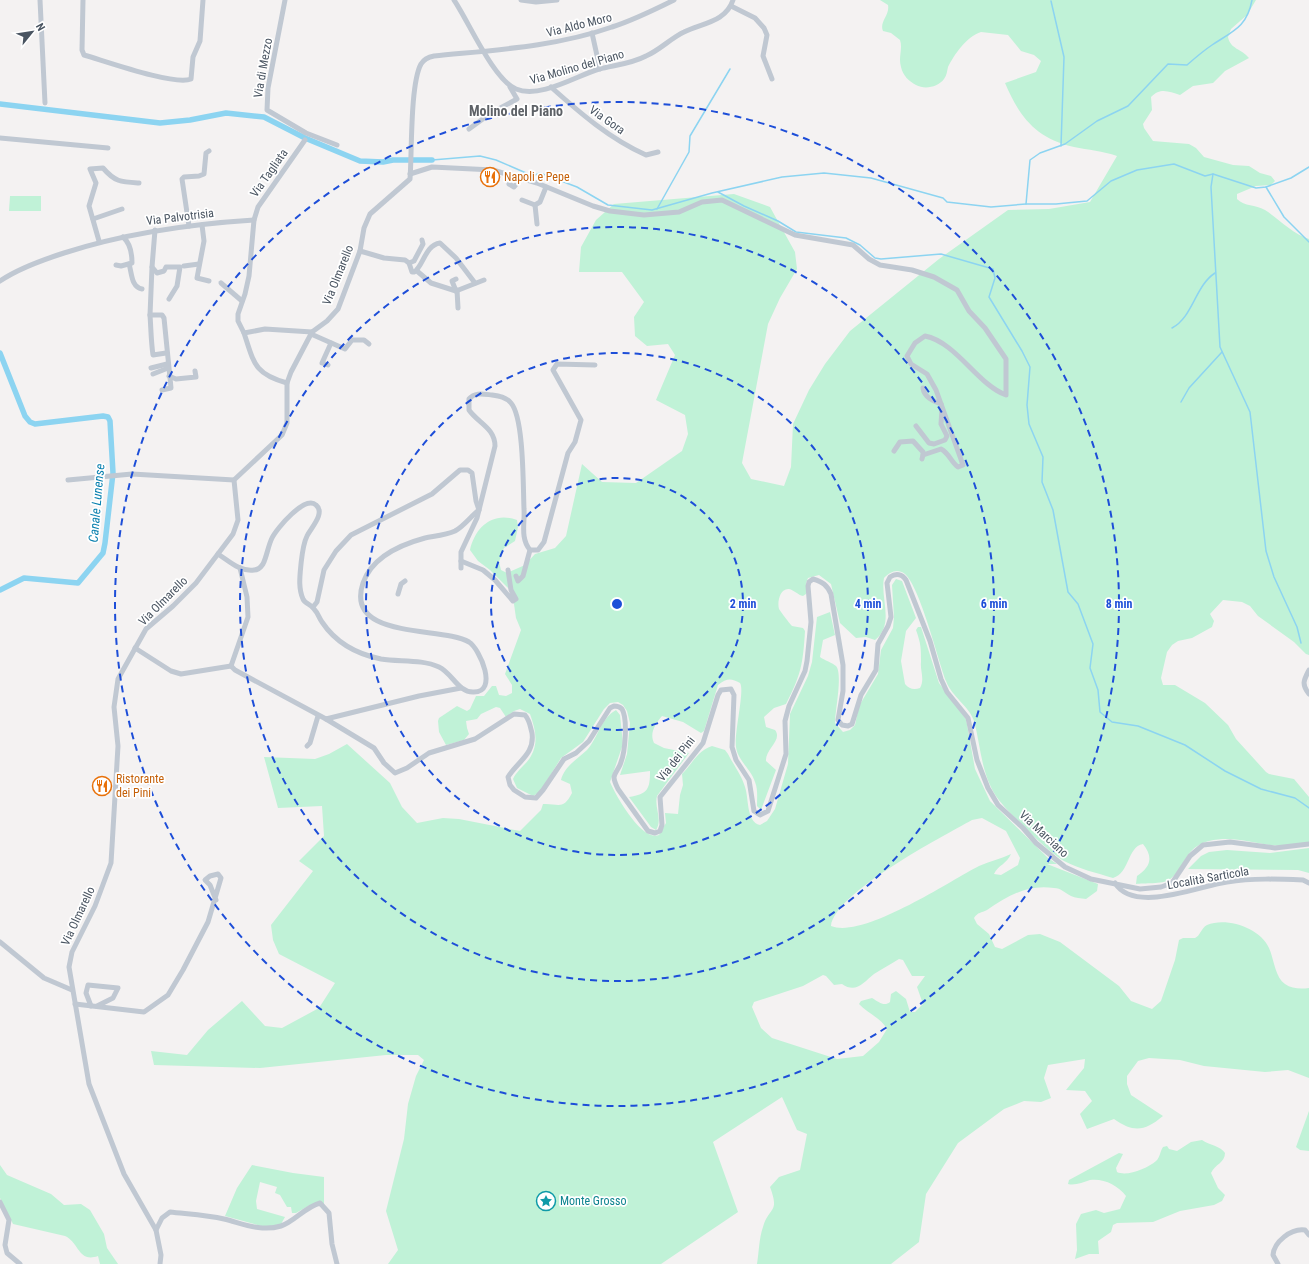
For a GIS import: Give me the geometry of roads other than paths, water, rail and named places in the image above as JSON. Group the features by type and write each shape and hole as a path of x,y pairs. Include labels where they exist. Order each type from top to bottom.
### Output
{"street":[{"path":"40,0 45,103"},
{"path":"84,0 82,50 84,55 168,79 187,81 191,79 193,57 200,41 203,0"},
{"name":"Via di Mezzo","path":"285,0 268,88 266,110 306,133 337,145"},
{"name":"Via Molino del Piano","path":"454,0 492,64 508,84 514,88 527,92 551,87 600,69 647,56 684,32 718,19 731,6 733,0"},
{"path":"520,0 536,2 557,0"},
{"name":"Via Aldo Moro","path":"484,51 541,45 592,33 633,19 674,0"},
{"path":"731,6 755,18 764,28 767,35 763,56 772,79"},
{"path":"592,33 600,69"},
{"name":"Via Olmarello","path":"160,1264 161,1255 156,1230 124,1174 89,1084 69,967 72,952 95,906 111,863 118,746 115,696 118,679 146,630 174,606 196,583 237,527 238,520 234,480 282,435 287,423 287,383 291,372 311,333 327,321 338,309 360,251 364,228 370,214 404,186 410,179 414,98 422,63 428,58 434,56 484,51"},
{"path":"469,129 517,99 508,84"},
{"name":"Via Gora","path":"551,87 590,121 624,144 646,155 658,152"},
{"path":"0,138 108,148"},
{"name":"Via Tagliata","path":"254,220 258,207 305,140"},
{"path":"189,226 182,180 184,177 199,176 204,174 206,153 209,151"},
{"path":"410,171 447,166 493,170 521,178 610,211 644,215 679,212 702,202 722,200 795,235 853,245 869,259 880,265 912,270 934,277 957,290 969,310 985,328 1006,359 1006,395 997,392 972,368 935,338 925,336 915,343 907,356 911,364 927,374 936,390 963,465 958,467 941,449 923,457 917,444 913,440 900,442 894,451"},
{"path":"95,241 93,219 89,206 96,183 90,169 103,168 114,179 123,182 139,183"},
{"path":"509,184 516,188 521,178"},
{"path":"535,205 540,202 546,187"},
{"path":"522,200 535,205"},
{"path":"535,205 536,224"},
{"path":"93,219 122,208"},
{"path":"254,220 249,276 238,314 238,321 244,333 252,358 261,372 272,379 287,383"},
{"name":"Via Palvotrisia","path":"0,281 39,261 95,241 154,230 221,222 254,220"},
{"path":"202,225 204,242 197,278 209,281"},
{"path":"154,230 150,316 152,330 150,334 153,355 166,353"},
{"path":"116,265 121,266 132,263 132,256 128,241 122,236"},
{"path":"409,263 414,261 424,244 422,240"},
{"path":"417,271 419,264 429,250 435,244 440,243 456,258 475,282"},
{"path":"360,251 384,258 405,260 409,263 412,272 417,271 431,283 457,290 475,282 484,280"},
{"path":"129,264 134,284 138,288 142,289"},
{"path":"184,266 199,264"},
{"path":"152,267 156,273 164,270 166,267 180,267 177,286 169,299"},
{"path":"456,279 452,282 457,290 458,308"},
{"path":"221,283 242,302"},
{"path":"150,316 162,315 164,318 170,388 162,390"},
{"path":"244,333 264,329 311,333 345,349 352,340 364,340 370,344"},
{"path":"328,365 322,363 330,343"},
{"path":"530,550 538,550 544,542 568,453 580,425 580,417 554,370 557,364 595,365"},
{"path":"151,368 167,366"},
{"path":"153,374 167,366"},
{"path":"169,376 176,379 193,375"},
{"path":"923,388 924,393 932,401 941,406"},
{"path":"460,568 461,552 479,510 495,446 494,436 490,430 471,412 468,406 470,397 481,394 505,398 511,402 515,412 520,440 524,510 523,532 527,546 530,550 523,576 518,580 516,576"},
{"path":"916,426 929,443 934,444 945,440 947,436 941,424 941,406"},
{"path":"313,607 317,602 324,570 336,551 351,535 432,494 460,470 468,470 472,473 479,510"},
{"path":"68,480 108,475 148,474 234,480"},
{"path":"218,554 240,568 253,570 260,567 276,531 303,505 310,503 315,504 318,507 319,512 316,521 306,538 299,584 302,598 306,604 313,607 333,636 355,652 399,662 427,663 437,666 446,670 461,688"},
{"path":"231,666 235,670 326,719 419,696 461,688 474,692 485,686 487,682 486,674 474,647 469,642 453,636 388,627 368,614 363,604 361,595 363,584 368,573 388,552 417,541 457,530 479,510"},
{"path":"461,561 483,570 495,580 513,601 516,599 516,594 511,590 508,570"},
{"path":"231,666 248,617 247,597 240,568"},
{"name":"Via dei Pini","path":"326,719 374,748 384,763 395,773 407,768 428,753 475,739 514,714 525,715 530,722 532,745 524,758 508,777 510,785 514,790 531,799 539,795 564,759 576,753 589,740 610,708 618,706 622,708 624,714 626,745 621,764 614,776 615,782 618,789 648,830 655,833 660,831 662,824 660,797 703,743 718,695 721,690 726,688 731,689 734,695 732,747 736,760 749,780 754,811 760,816 768,811 786,754 785,730 787,713 805,671 807,662 811,622 809,582 813,580 820,581 828,586 831,594 843,665 843,691 838,720 844,726 852,724 861,695 876,670 878,644 888,626 891,617 887,583 892,576 900,575 906,580 930,641"},
{"path":"398,594 400,584 405,581"},
{"name":"Via Marciano","path":"930,641 941,679 947,692 968,718 977,760 988,788 998,805 1036,843 1065,867 1091,879 1140,889 1161,887 1172,883 1190,856 1203,845 1230,842 1275,848 1309,844"},
{"path":"135,648 172,672 181,674 231,666"},
{"path":"1308,672 1303,680 1304,688 1309,694"},
{"path":"307,746 310,743 318,716"},
{"path":"75,1004 144,1012 168,994 183,970 208,922 216,900 221,878 218,874 210,876 204,880 210,885 216,900"},
{"name":"Località Sarticola","path":"1115,883 1119,890 1125,894 1136,897 1156,897 1226,882 1265,878 1303,880 1309,883"},
{"path":"0,942 44,978 72,990"},
{"path":"88,985 118,988 113,998 93,1007 86,993 88,985"},
{"path":"0,1202 9,1220 5,1245 7,1253 20,1264"},
{"path":"156,1230 162,1218 170,1212 224,1219 244,1226 266,1229 282,1226 314,1205 320,1203 329,1213 332,1244 337,1264"},
{"path":"1278,1264 1273,1256 1277,1244 1289,1233 1299,1229 1305,1230 1309,1235"}],"waterway":[{"path":"1026,204 1030,160 1040,153 1065,144 1097,121 1128,106 1168,64 1187,65 1205,50 1233,32 1247,16 1252,0"},
{"path":"1051,1 1064,57 1061,146"},
{"path":"657,209 689,152 690,136 730,69"},
{"path":"0,104 160,123 190,120 226,113 264,117 305,138 360,161 383,162 393,160 432,160"},
{"path":"432,160 480,156 496,160 533,176 540,173 577,187 608,205 652,210 712,193 782,177 824,173 871,178 943,198 947,202 991,207 1087,201 1111,181 1137,170 1174,164 1205,176 1213,174 1256,188 1266,187 1291,178 1309,167"},
{"path":"1213,174 1211,187 1220,347 1250,412 1266,551 1274,577 1297,627 1301,643"},
{"path":"1266,187 1284,217 1309,242"},
{"path":"718,192 744,206 778,221 796,232 846,238 860,245 875,258 881,259 941,254 993,269 995,278 989,297 1030,367 1027,405 1029,424 1043,457 1042,482 1053,510 1068,592 1078,604 1093,644 1090,668 1098,690 1100,712 1112,722 1138,726 1185,745 1225,771 1261,789 1295,798 1309,808"},
{"path":"1172,328 1185,317 1198,293 1208,279 1215,273"},
{"path":"1181,402 1189,388 1222,352"},
{"name":"Canale Lunense","path":"0,353 25,416 30,422 35,424 103,416 108,417 110,421 113,473 103,553 78,583 24,578 0,590"}],"place":[{"name":"Napoli e Pepe","path":"490,177"},
{"name":"Ristorante dei Pini","path":"102,786"},
{"name":"Monte Grosso","path":"546,1201"}],"district":[{"name":"Molino del Piano","path":"516,111"}]}
